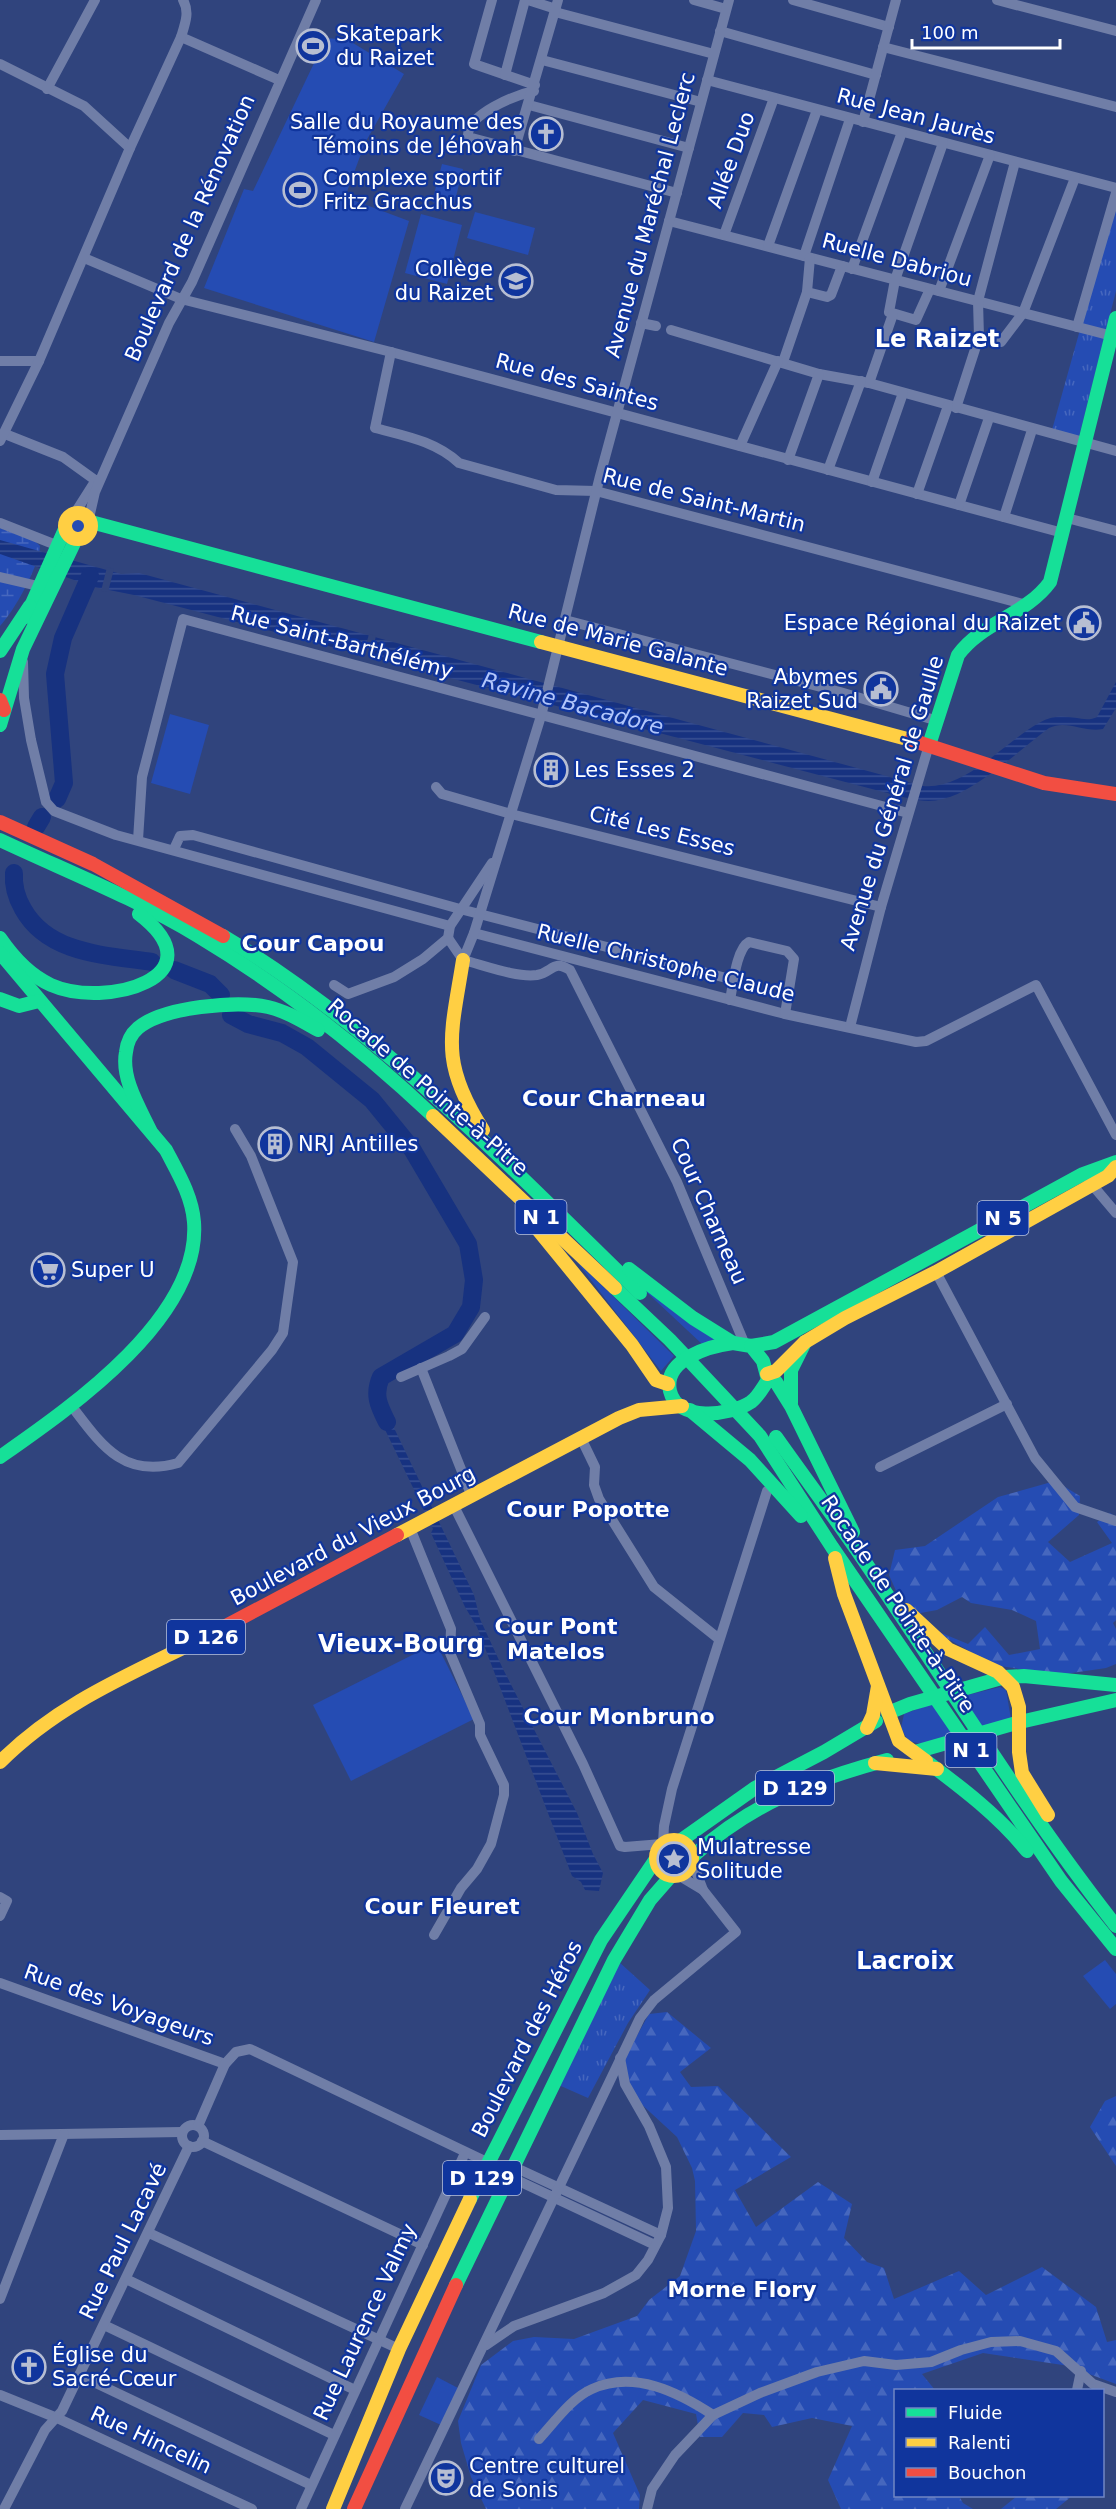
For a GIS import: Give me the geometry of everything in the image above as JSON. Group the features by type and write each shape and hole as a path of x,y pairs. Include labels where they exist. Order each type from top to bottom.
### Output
{"main road":[{"name":"Avenue du Général de Gaulle","path":"929,745 958,655 963,647 981,632 1027,605 1049,584 1114,337 1116,318"},
{"path":"74,534 67,518 75,513"},
{"name":"Rue de Marie Galante","path":"74,534 84,514 75,513"},
{"name":"Rue de Marie Galante","path":"74,534 108,526 929,745 1002,771 1060,788 1088,793 1116,794"},
{"name":"Boulevard de la Rénovation","path":"0,693 8,662 30,606 74,534"},
{"name":"Boulevard de la Rénovation","path":"0,725 2,705 45,582"},
{"path":"0,651 30,606"},
{"name":"Rocade de Pointe-à-Pitre","path":"0,822 122,877 168,902 262,961 352,1025 384,1051 530,1187 674,1336"},
{"name":"Rocade de Pointe-à-Pitre","path":"0,840 80,875 198,936 300,1004 358,1048 674,1336"},
{"path":"0,938 20,963 38,978 58,988 79,993 105,993 128,990 152,980 163,966 167,950 156,927 80,875"},
{"path":"0,953 152,1133 179,1171 191,1205 194,1226 192,1262 173,1304 151,1332 110,1371 0,1457"},
{"path":"463,960 449,1043 450,1058 468,1109 517,1175"},
{"path":"0,999 10,1006 20,1007 39,1001"},
{"path":"152,1133 126,1069 126,1048 133,1032 142,1024 172,1013 242,1005 274,1008 294,1016 320,1032 410,1102 421,1107"},
{"path":"481,1129 583,1231"},
{"name":"N 5","path":"768,1377 805,1342 845,1318 936,1272 1088,1179 1103,1165 1116,1162"},
{"name":"N 5","path":"743,1345 774,1342 1088,1179 1108,1176 1116,1167"},
{"path":"492,1172 611,1318 656,1380 668,1386 674,1399 750,1460 801,1515 838,1571"},
{"path":"530,1187 693,1318 743,1345 763,1361 768,1377 776,1382 791,1406 849,1522 863,1559"},
{"name":"N 1","path":"674,1336 756,1422"},
{"path":"791,1406 791,1370 805,1342"},
{"path":"668,1386 676,1368 690,1356 708,1347 743,1345"},
{"path":"686,1408 710,1416 724,1416 755,1399 768,1377"},
{"name":"Boulevard du Vieux Bourg","path":"0,1762 31,1733 66,1709 581,1438 639,1410 668,1386"},
{"name":"Boulevard du Vieux Bourg","path":"639,1410 686,1408"},
{"name":"Rocade de Pointe-à-Pitre","path":"756,1422 832,1547 1048,1862 1116,1949"},
{"name":"Rocade de Pointe-à-Pitre","path":"756,1422 863,1559 1023,1801 1116,1926"},
{"path":"801,1515 818,1526"},
{"path":"856,1542 886,1588"},
{"path":"832,1547 844,1594 899,1741 939,1770 1015,1836 1065,1900 1090,1917"},
{"path":"872,1573 922,1627 948,1649 992,1668 1005,1677 1017,1695 1022,1773 1101,1908"},
{"name":"Boulevard des Héros","path":"333,2509 399,2349 489,2163 601,1940 665,1845 748,1793 867,1728 888,1713 910,1704 1005,1677 1024,1676 1116,1685"},
{"path":"867,1728 873,1715 878,1686"},
{"path":"915,1752 1020,1722 1116,1700"},
{"name":"D 129","path":"675,1876 687,1870 692,1859 720,1832 780,1794 818,1779 915,1752"},
{"path":"875,1763 939,1770"},
{"path":"675,1876 662,1872 665,1845 688,1846 692,1859"},
{"name":"Boulevard des Héros","path":"354,2509 510,2171 615,1960 650,1900 675,1876"}],"street":[{"path":"47,89 95,0"},
{"path":"99,477 63,457 2,438 39,361 130,148 181,37 186,20 186,6 183,0"},
{"name":"Boulevard de la Rénovation","path":"75,513 99,477 181,300 192,282 316,0"},
{"path":"492,0 474,63 535,88"},
{"path":"505,75 526,0 714,54"},
{"path":"694,0 727,4"},
{"path":"793,0 889,27"},
{"path":"863,122 896,0"},
{"path":"997,0 1116,31"},
{"name":"Avenue du Maréchal Leclerc","path":"463,960 480,914 553,673 596,491 727,4"},
{"path":"514,151 535,88 556,7"},
{"path":"720,31 876,75"},
{"path":"181,37 279,80"},
{"path":"883,47 1116,107"},
{"path":"542,60 701,102"},
{"path":"0,64 84,106 130,148"},
{"name":"Rue Jean Jaurès","path":"707,80 1116,188"},
{"path":"535,88 492,108 479,117 467,133 470,139 676,192"},
{"name":"Allée Duo","path":"724,235 774,98"},
{"path":"529,105 688,148"},
{"path":"768,246 817,110"},
{"path":"740,446 780,362 807,292 807,257 850,119"},
{"path":"807,292 827,297 831,295 847,267 902,132"},
{"path":"943,143 895,280 888,310 893,314 916,320 935,290 990,155"},
{"path":"917,494 979,337 978,301 1015,162"},
{"path":"979,337 1001,342 1023,313 1075,178"},
{"path":"1077,327 1116,193"},
{"name":"Ruelle Dabriou","path":"669,221 1114,337"},
{"name":"Rue des Saintes","path":"84,258 181,300 392,352 1063,533"},
{"path":"828,470 893,314"},
{"path":"641,323 656,326"},
{"path":"671,330 819,374 865,382 1116,452"},
{"name":"Rue de Saint-Martin","path":"392,352 375,428 428,443 447,452 459,463 556,490 596,491 1027,605"},
{"path":"0,361 39,361"},
{"path":"788,460 819,374"},
{"path":"872,482 903,393"},
{"path":"959,505 989,418"},
{"path":"1004,517 1032,430"},
{"name":"Boulevard de la Rénovation","path":"74,534 95,492 99,477"},
{"path":"1067,518 1116,531"},
{"path":"0,523 74,534"},
{"path":"0,577 45,582"},
{"name":"Rue Saint-Barthélémy","path":"138,840 142,777 183,619 909,810"},
{"path":"565,620 840,692 938,721"},
{"path":"22,649 24,698 32,740 46,802 54,811 65,817 138,840 450,926"},
{"name":"Avenue du Général de Gaulle","path":"849,1027 881,907 929,745"},
{"name":"Cité Les Esses","path":"436,787 442,794 511,814 881,907"},
{"path":"174,849 180,836 194,836 460,909 734,980"},
{"path":"463,960 448,938 450,926 498,855"},
{"name":"Ruelle Christophe Claude","path":"474,933 784,1014 916,1042 926,1041 1036,985 1116,1136"},
{"path":"334,985 348,994 394,977 448,938"},
{"path":"730,1000 740,953 746,943 753,943 791,954 794,959 784,1014"},
{"name":"Cour Charneau","path":"463,960 526,975 538,975 562,965 570,970 677,1182 743,1345"},
{"path":"70,1404 109,1452 125,1462 156,1467 178,1463 272,1350 283,1333 289,1307 293,1262 251,1156 235,1129"},
{"path":"1088,1179 1116,1213"},
{"path":"936,1272 1035,1458 1075,1507 1116,1521"},
{"path":"401,1377 462,1349 484,1317"},
{"path":"421,1368 472,1497"},
{"path":"880,1467 1006,1404"},
{"path":"581,1438 595,1467 594,1481 599,1499 654,1587 719,1640"},
{"path":"448,1509 583,1764 620,1846 665,1845 672,1789 767,1491"},
{"path":"415,1525 451,1629 450,1653 480,1724 480,1735 504,1785 504,1795 491,1844 477,1869 461,1888 434,1935"},
{"path":"405,2509 640,2018 654,2000 736,1932 703,1890 692,1859"},
{"path":"675,1876 703,1890"},
{"path":"0,1897 7,1901 0,1916"},
{"name":"Rue des Voyageurs","path":"0,1983 225,2064"},
{"path":"198,2126 225,2064 236,2052 250,2049 489,2163"},
{"path":"483,2347 514,2326 604,2293 636,2275 648,2260 658,2240 668,2208 666,2167 649,2126 625,2084 620,2058"},
{"path":"188,2125 198,2126 203,2133 202,2141 189,2146 183,2141 182,2132 188,2125"},
{"path":"0,2136 182,2132"},
{"path":"0,2300 64,2134"},
{"path":"202,2141 423,2245"},
{"name":"Rue Paul Lacavé","path":"4,2509 45,2430 57,2418 79,2375 189,2146"},
{"name":"Rue Laurence Valmy","path":"301,2509 465,2153"},
{"path":"510,2171 658,2240"},
{"path":"149,2233 399,2349"},
{"path":"126,2279 355,2390"},
{"path":"104,2325 334,2435"},
{"path":"647,2509 652,2489 675,2455 713,2415 760,2393 817,2372 864,2361 896,2365 931,2362 991,2342 1020,2341 1038,2344 1056,2351 1093,2384 1116,2392"},
{"path":"1077,2389 1081,2372"},
{"path":"79,2375 311,2485"},
{"path":"539,2439 576,2400 592,2389 610,2384 648,2383 689,2399 713,2415"},
{"name":"Rue Hincelin","path":"0,2395 57,2418 252,2509"}],"green space":[{"name":"Complexe sportif Fritz Gracchus","path":"326,38 348,40 404,74 365,143 345,197 409,221 374,342 204,288 244,189 253,191"},
{"path":"442,164 463,169 453,208 432,202"},
{"path":"1116,201 1116,291 1079,437 1052,430"},
{"path":"475,212 535,228 528,255 467,238"},
{"path":"421,214 462,225 447,284 405,273"},
{"path":"74,519 80,519 84,526 80,533 74,533 70,529 70,523"},
{"path":"0,528 35,541 40,546 39,555 25,588 0,626"},
{"path":"170,714 209,725 190,794 151,783"},
{"path":"574,1258 674,1356 661,1371"},
{"path":"625,1272 720,1338 702,1344"},
{"path":"1055,1481 1080,1496 1079,1515 1048,1542 1070,1562 1112,1543 1097,1522 1110,1513 1116,1517 1116,1620 1113,1623 1116,1629 1116,1664 1106,1668 1058,1675 994,1665 927,1627 968,1644 985,1627 1009,1655 1040,1649 1036,1621 1012,1610 971,1603 962,1597 937,1610 915,1614 897,1593 889,1575 895,1550 925,1546 998,1497"},
{"path":"436,1643 474,1719 351,1781 313,1705"},
{"path":"1000,1687 1006,1690 1011,1719 979,1728 959,1697"},
{"path":"934,1703 955,1735 926,1745 908,1741 901,1728 904,1714"},
{"path":"1105,1960 1116,1974 1116,2004 1110,2009 1083,1976"},
{"path":"619,1962 650,1990 628,2023 588,2098 554,2083"},
{"path":"667,2012 711,2048 680,2072 691,2087 718,2086 791,2157 735,2190 756,2227 818,2182 852,2204 844,2238 867,2262 884,2268 894,2299 959,2271 986,2295 1042,2267 1096,2307 1107,2342 1116,2340 1116,2384 1076,2367 983,2353 922,2374 934,2389 894,2389 894,2497 960,2497 963,2503 973,2509 841,2509 828,2480 852,2426 812,2418 772,2427 764,2415 743,2413 722,2437 700,2437 696,2414 643,2400 613,2433 640,2495 639,2509 486,2509 471,2477 461,2443 458,2421 481,2365 513,2341 534,2337 574,2339 637,2316 649,2300 680,2276 696,2231 695,2181 692,2168 677,2137 638,2101 627,2077 624,2059 649,2014"},
{"path":"1116,2096 1116,2166 1090,2127 1105,2101"},
{"path":"437,2377 458,2388 441,2425 419,2415"},
{"path":"1016,2497 1071,2497 1056,2509 1001,2509"}],"water":[{"name":"Ravine Bacadore","path":"0,540 121,574 139,573 923,786 954,781 969,773 1025,732 1048,719 1097,717 1116,682 1116,708 1103,729 1096,730 1069,725 1049,728 983,779 956,795 939,800 914,800 134,595 94,587 0,554"},
{"path":"376,1401 384,1407 474,1595 480,1619 503,1669 577,1813 603,1873 599,1891 585,1890 581,1882 572,1876 477,1627 465,1607 431,1533 433,1529 376,1411"}],"pier":[{"path":"107,567 114,569 108,592 101,591"},
{"path":"369,634 376,636 370,661 362,659"}],"waterway":[{"path":"57,799 64,783 55,674 63,638 90,576"},
{"path":"36,827 42,817"},
{"path":"14,873 17,896 23,909 34,924 47,935 79,950 152,962"},
{"path":"174,970 210,984 221,995"},
{"path":"231,1015 248,1024 282,1033 307,1047 372,1100 412,1149 468,1244 474,1280 471,1307 455,1334 381,1377 377,1395 387,1422"}],"traffic: fast":[{"path":"929,745 958,655 979,634 1029,603 1050,582 1116,318"},
{"path":"91,522 541,642"},
{"path":"26,617 65,529"},
{"path":"0,725 23,649 76,539"},
{"path":"0,651 30,606"},
{"path":"0,840 150,909 230,956 291,997 378,1066 433,1116"},
{"path":"0,938 22,965 51,985 74,991 99,993 124,990 146,982 161,970 167,955 161,936 139,914"},
{"path":"223,936 281,973 390,1057 492,1149 640,1293"},
{"path":"0,953 166,1150 180,1176 193,1212 194,1222 191,1258 176,1292 154,1326 126,1357 94,1386 0,1457"},
{"path":"0,999 19,1006 39,1001"},
{"path":"150,1130 128,1082 125,1062 127,1045 131,1036 149,1021 182,1010 238,1004 268,1007 281,1011 318,1030"},
{"path":"751,1346 774,1342 1083,1174 1116,1162"},
{"path":"629,1269 693,1318 733,1343"},
{"path":"615,1288 670,1340 760,1436 832,1547 1061,1881 1116,1949"},
{"path":"791,1403 791,1370 805,1342"},
{"path":"733,1343 751,1346 763,1361 768,1380 754,1400 742,1407 718,1413 693,1412 683,1408 675,1401 670,1391 670,1380 674,1370 690,1356 712,1347 733,1343"},
{"path":"768,1380 776,1382 791,1406 853,1532"},
{"path":"690,1410 750,1460 801,1516"},
{"path":"776,1437 863,1559 1049,1837 1116,1926"},
{"path":"888,1713 910,1704 1005,1677 1024,1676 1116,1685"},
{"path":"915,1752 1020,1722 1116,1700"},
{"path":"680,1841 755,1788 824,1752 876,1721"},
{"path":"692,1857 736,1822 783,1796 833,1776 887,1760"},
{"path":"926,1761 992,1814 1027,1851"},
{"path":"470,2199 601,1940 656,1859"},
{"path":"456,2285 614,1960 650,1900 671,1876"}],"traffic: slow":[{"path":"78,513 87,517 91,526 87,535 78,539 69,535 65,526 69,517 78,513"},
{"path":"541,642 911,740"},
{"path":"463,960 452,1029 454,1066 469,1106 483,1130"},
{"path":"433,1116 615,1288"},
{"path":"767,1374 776,1371 805,1342 845,1318 936,1272 1108,1176 1116,1167"},
{"path":"535,1226 632,1345 656,1380 668,1384"},
{"path":"397,1535 619,1418 639,1410 682,1406"},
{"path":"835,1558 844,1594 899,1741 926,1761"},
{"path":"906,1610 948,1649 998,1672 1013,1687 1019,1707 1019,1752 1022,1773 1048,1815"},
{"path":"0,1762 23,1741 73,1705 209,1635"},
{"path":"867,1728 873,1715 878,1686"},
{"path":"875,1763 937,1769"},
{"path":"674,1840 687,1845 692,1858 687,1871 674,1876 661,1871 656,1858 661,1845 674,1840"},
{"path":"333,2509 399,2349 470,2199"}],"traffic: jam":[{"path":"0,700 4,710"},
{"path":"911,740 1044,783 1116,794"},
{"path":"0,822 93,864 223,936"},
{"path":"209,1635 397,1535"},
{"path":"354,2509 456,2285"}],"place":[{"name":"Skatepark du Raizet","path":"313,46"},
{"name":"Salle du Royaume des Témoins de Jéhovah","path":"546,134"},
{"name":"Complexe sportif Fritz Gracchus","path":"300,190"},
{"name":"Collège du Raizet","path":"516,281"},
{"name":"Espace Régional du Raizet","path":"1084,623"},
{"name":"Abymes Raizet Sud","path":"881,689"},
{"name":"Les Esses 2","path":"551,770"},
{"name":"NRJ Antilles","path":"275,1144"},
{"name":"Super U","path":"48,1270"},
{"name":"Mulatresse Solitude","path":"674,1859"},
{"name":"Église du Sacré-Cœur","path":"29,2367"},
{"name":"Centre culturel de Sonis","path":"446,2478"}],"district":[{"name":"Le Raizet","path":"937,339"},
{"name":"Cour Capou","path":"313,943"},
{"name":"Cour Charneau","path":"614,1098"},
{"name":"Cour Popotte","path":"588,1509"},
{"name":"Cour Pont Matelos","path":"556,1638"},
{"name":"Vieux-Bourg","path":"401,1644"},
{"name":"Cour Monbruno","path":"619,1716"},
{"name":"Cour Fleuret","path":"442,1906"},
{"name":"Lacroix","path":"905,1961"},
{"name":"Morne Flory","path":"742,2289"}]}
